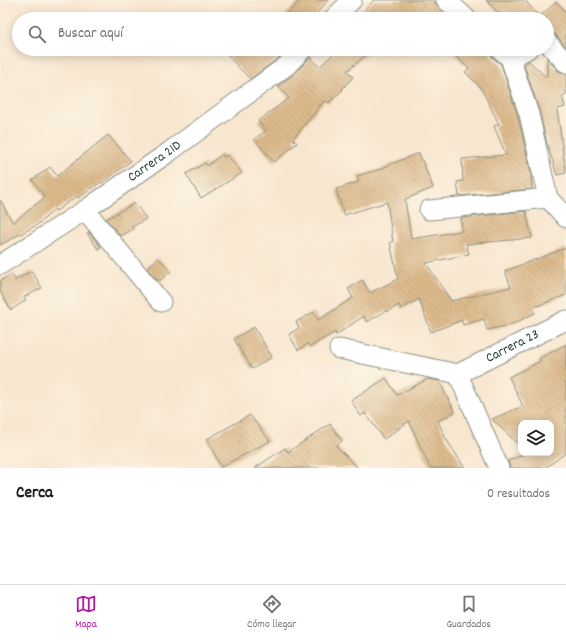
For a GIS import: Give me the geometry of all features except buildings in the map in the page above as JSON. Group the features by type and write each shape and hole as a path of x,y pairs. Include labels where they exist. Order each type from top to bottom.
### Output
{"street":[{"path":"340,12 352,0"},
{"path":"446,0 459,12"},
{"path":"554,50 566,63"},
{"name":"Carrera 21D","path":"0,265 86,210 169,152 286,66 296,56"},
{"path":"506,56 529,114 548,198 566,218"},
{"path":"429,210 548,198"},
{"path":"86,210 161,302"},
{"name":"Carrera 23","path":"458,374 566,320"},
{"path":"339,349 458,374 499,468"}]}
